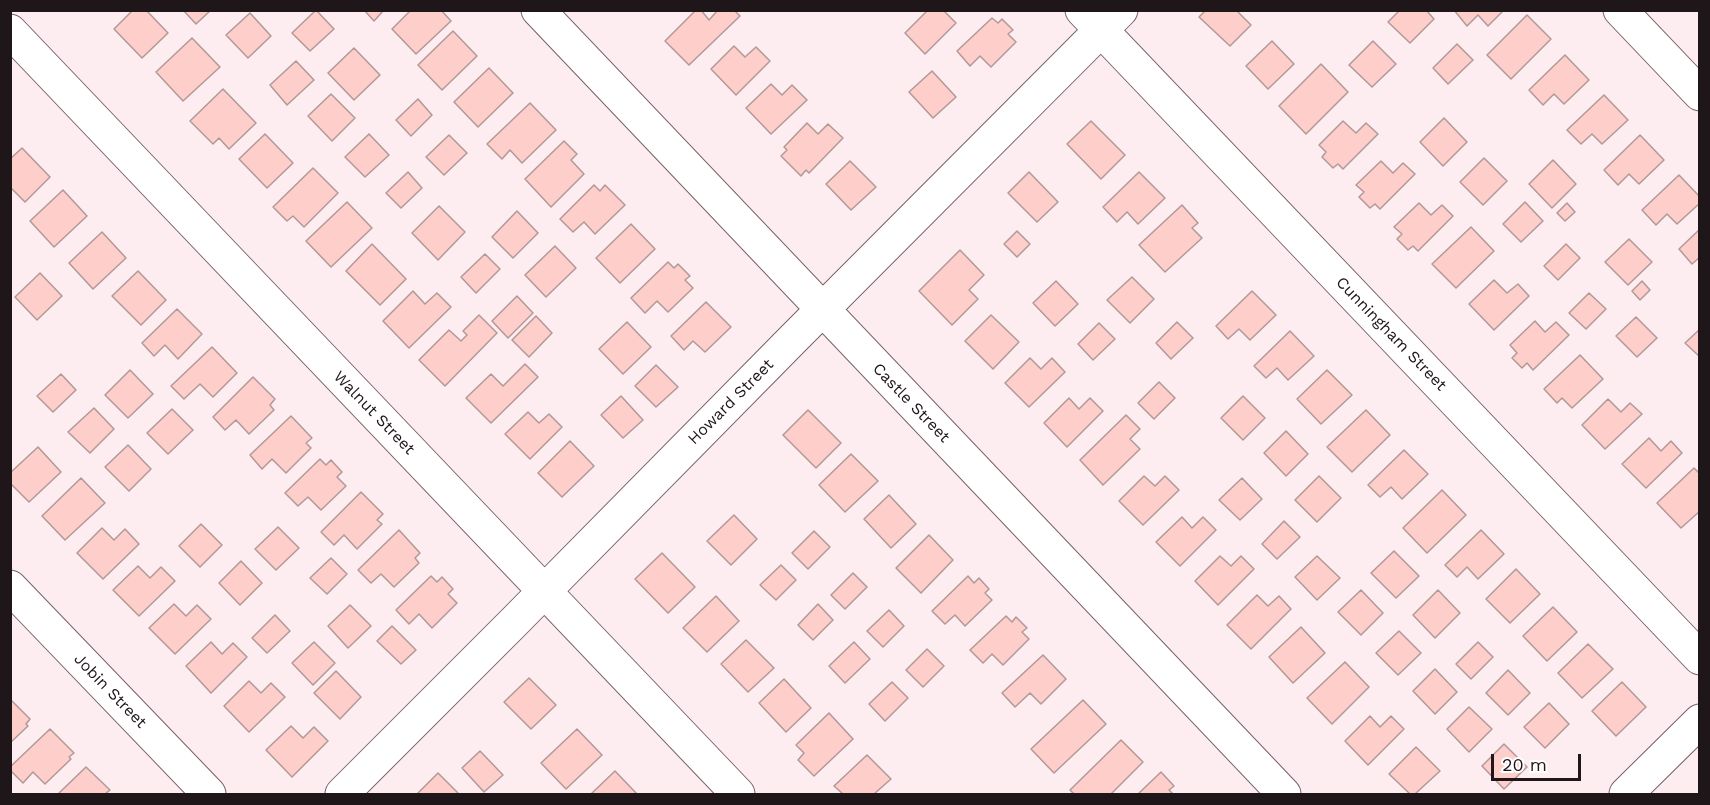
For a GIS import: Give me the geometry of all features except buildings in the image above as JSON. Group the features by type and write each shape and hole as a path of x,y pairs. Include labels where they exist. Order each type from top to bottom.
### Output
{"street":[{"name":"Castle Street","path":"538,10 1284,795"},
{"path":"1620,10 1700,94"},
{"name":"Howard Street","path":"342,795 822,310 1102,17"},
{"name":"Cunningham Street","path":"1102,17 1700,658"},
{"name":"Walnut Street","path":"10,31 738,795"},
{"name":"Jobin Street","path":"10,587 209,795"},
{"path":"1626,795 1700,721"}]}
